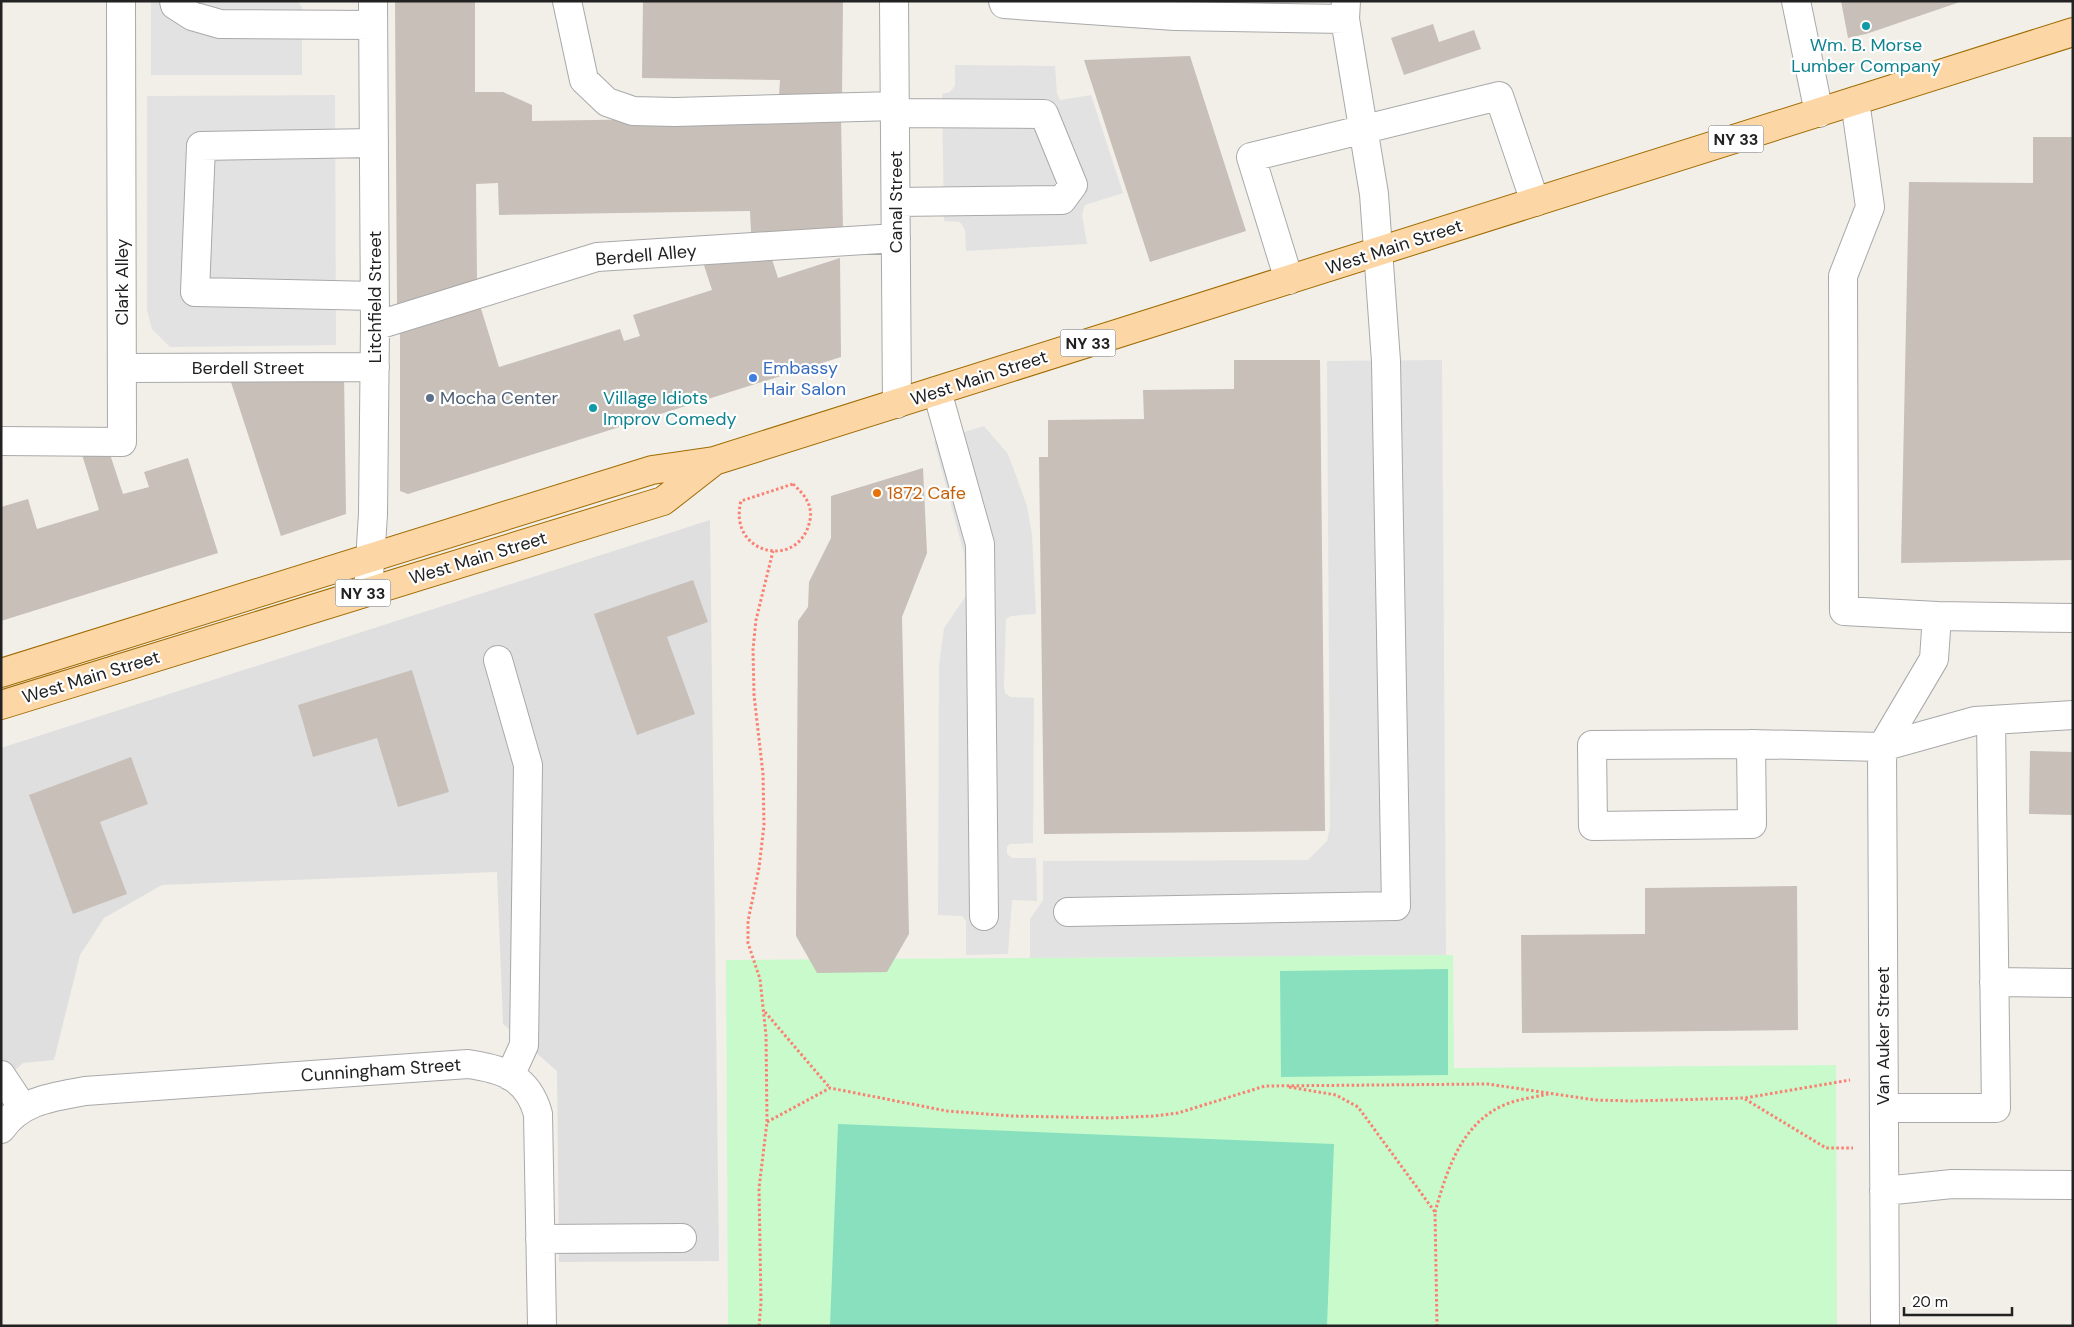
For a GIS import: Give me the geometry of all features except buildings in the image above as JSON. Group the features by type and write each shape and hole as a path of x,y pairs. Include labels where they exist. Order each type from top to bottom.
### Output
{"main road":[{"name":"West Main Street","path":"1,673 652,470 714,461 2073,32"},
{"name":"West Main Street","path":"1,705 662,501 714,461"}],"street":[{"name":"Clark Alley","path":"1,441 122,442 121,1"},
{"path":"174,1 175,5 192,16 220,24 268,13 373,13"},
{"path":"567,1 584,80 607,102 633,111 895,109 1044,114 1073,185 1062,200 896,202"},
{"name":"Canal Street","path":"894,1 897,404"},
{"path":"1003,1 1004,4 1175,16 1346,10 1374,194 1386,361 1396,906 1068,912"},
{"path":"1796,1 1819,112"},
{"name":"Litchfield Street","path":"368,592 373,514 375,367 373,13"},
{"path":"1289,280 1251,157 1499,96 1535,202"},
{"path":"1855,101 1870,207 1843,276 1844,611 1937,616 2073,618"},
{"path":"374,143 201,146 195,292 375,296"},
{"name":"Berdell Alley","path":"375,326 597,257 896,238"},
{"name":"Berdell Street","path":"122,368 375,367"},
{"path":"937,391 980,544 984,916"},
{"path":"1882,746 1934,660 1937,616"},
{"path":"498,660 528,764 524,1046 510,1076"},
{"path":"1751,744 1752,824 1593,826 1592,745 1751,744 1882,746 1975,721 2073,715"},
{"path":"1884,1108 1996,1108 1991,720"},
{"name":"Van Auker Street","path":"1882,746 1885,1326"},
{"path":"1994,982 2073,983"},
{"name":"Cunningham Street","path":"1,1129 8,1119 22,1108 40,1100 85,1091 458,1065 492,1068 510,1076 525,1086 534,1100 538,1114 542,1326"},
{"path":"1,1075 22,1108"},
{"path":"1884,1191 1952,1184 2073,1185"},
{"path":"540,1239 682,1238"}],"path":[{"path":"794,484 809,503 811,516 809,527 804,538 795,545 784,550 773,551 761,549 751,543 744,535 738,518 741,501 794,484"},
{"path":"759,1326 761,1303 759,1188 767,1122 765,1012 760,980 748,944 748,921 760,861 764,825 763,774 754,696 754,649 756,620 773,551"},
{"path":"765,1012 830,1088 957,1112 1012,1116 1110,1118 1154,1116 1178,1113 1265,1086 1488,1084 1595,1100 1632,1101 1745,1098 1845,1080 1884,1080"},
{"path":"1280,1086 1336,1095 1358,1107 1435,1212"},
{"path":"767,1122 830,1088"},
{"path":"1438,1325 1435,1212 1444,1180 1460,1144 1479,1120 1504,1105 1553,1093"},
{"path":"1745,1098 1826,1148 1884,1149"}],"shaded area":[{"path":"151,1 297,1 302,7 302,75 151,75"},
{"path":"955,65 1055,66 1057,93 1060,100 1091,95 1123,193 1085,205 1082,215 1087,244 966,251 965,230 960,222 944,221 942,94 950,92 955,86"},
{"path":"335,95 336,345 170,347 152,329 147,310 147,96"},
{"path":"1442,360 1446,955 1030,958 1030,919 1043,900 1043,861 1308,860 1327,841 1330,828 1327,361"},
{"path":"984,426 1008,454 1027,506 1032,535 1036,614 1011,616 1006,619 1004,685 1005,693 1011,697 1034,698 1033,843 1010,844 1007,847 1007,854 1012,858 1036,858 1037,901 1012,900 1008,954 966,955 966,921 962,916 938,915 939,665 944,628 966,596 964,554 934,441"},
{"path":"710,520 719,1261 559,1262 557,1071 503,1024 497,872 162,885 104,918 80,955 54,1060 23,1063 1,1083 1,748"}],"green space":[{"path":"1453,955 1454,1068 1836,1065 1837,1326 728,1326 726,960"},
{"path":"1448,969 1448,1075 1281,1077 1280,971"},
{"path":"838,1124 1334,1144 1327,1326 830,1326"}],"place":[{"name":"Wm. B. Morse Lumber Company","path":"1866,26"},
{"name":"Embassy Hair Salon","path":"753,378"},
{"name":"Mocha Center","path":"430,398"},
{"name":"Village Idiots Improv Comedy","path":"593,408"},
{"name":"1872 Cafe","path":"877,493"}]}
